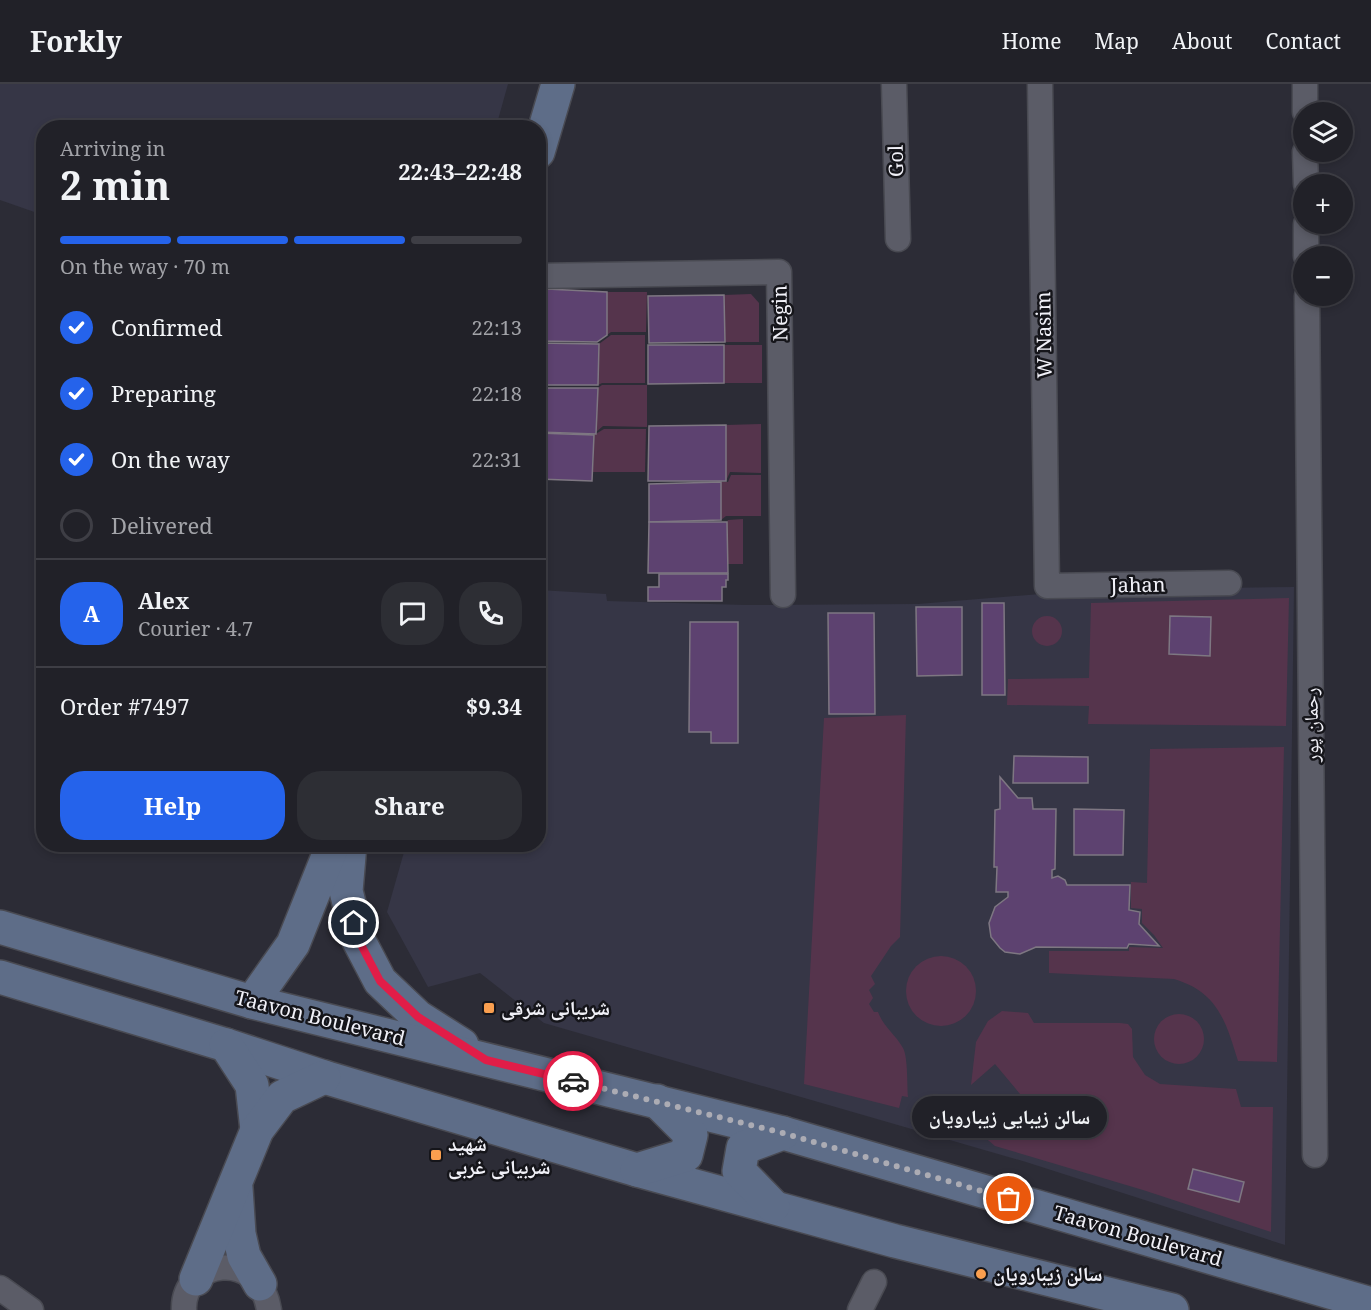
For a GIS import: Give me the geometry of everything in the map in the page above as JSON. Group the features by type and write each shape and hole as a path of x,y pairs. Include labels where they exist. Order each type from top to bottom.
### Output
{"main road":[{"path":"546,125 558,84"},
{"path":"252,1002 293,944 330,852"},
{"path":"349,852 346,891 358,939 380,981 418,1017 486,1060"},
{"name":"Taavon Boulevard","path":"0,927 252,1002 783,1133 1371,1304"},
{"path":"0,977 637,1170 906,1244 1172,1310"},
{"path":"226,1045 252,1084 257,1130"},
{"path":"186,1301 257,1130 282,1097 324,1077"},
{"path":"637,1170 686,1155 691,1135 657,1101"},
{"path":"773,1206 739,1171 742,1148 783,1133"},
{"path":"236,1181 239,1234 244,1256 269,1300"}],"street":[{"name":"Gol","path":"894,84 898,238"},
{"name":"W Nasim","path":"1040,84 1047,586"},
{"path":"1305,84 1305,102"},
{"name":"Negin","path":"546,276 779,272 783,595"},
{"name":"رحمان پور","path":"1307,306 1315,1155"},
{"name":"Jahan","path":"1047,586 1229,583"},
{"path":"186,1301 208,1271 222,1267 236,1268 249,1274 269,1300"},
{"path":"860,1310 874,1282"},
{"path":"0,1288 32,1310"}],"shaded area":[{"path":"0,84 508,84 498,120 36,120 36,213 0,200"},
{"path":"607,292 647,292 646,332 611,332 607,335"},
{"path":"751,294 759,303 759,342 725,342 724,295"},
{"path":"611,335 645,335 645,383 602,383 598,385 599,344"},
{"path":"724,345 762,345 762,383 724,383"},
{"path":"602,385 647,385 647,427 603,426 596,432 598,388"},
{"path":"761,424 761,473 730,472 726,481 726,425"},
{"path":"604,429 646,429 645,472 593,472 594,435"},
{"path":"731,475 761,475 761,516 726,516 721,520 721,482 728,482"},
{"path":"743,519 743,564 728,564 727,522"},
{"path":"1294,587 1285,1245 1026,1162 544,1023 480,973 428,987 387,912 404,852 546,852 546,590 606,594 607,601 745,605 918,604 1090,590"},
{"path":"1289,598 1286,726 1088,724 1089,706 1007,705 1008,679 1089,678 1091,603"},
{"path":"1047,616 1058,620 1062,631 1058,642 1047,646 1036,642 1032,631 1036,620"},
{"path":"906,715 900,937 891,946 871,976 875,984 869,990 873,998 869,1004 874,1012 878,1012 905,1052 908,1097 902,1096 899,1108 804,1084 824,718"},
{"path":"1284,747 1277,1062 1238,1061 1218,1010 1201,992 1174,979 1049,973 1049,951 1129,951 1129,947 1163,948 1142,923 1142,909 1131,908 1131,882 1147,883 1150,749"},
{"path":"941,956 954,959 966,966 973,978 976,991 973,1004 966,1016 954,1023 941,1026 928,1023 916,1016 909,1004 906,991 909,978 916,966 928,959"},
{"path":"1002,1011 1028,1013 1034,1023 1128,1024 1132,1029 1133,1057 1145,1075 1160,1084 1236,1089 1241,1107 1273,1107 1271,1232 1143,1190 995,1146 970,1125 965,1114 977,1102 993,1119 1020,1094 995,1064 971,1085 976,1042 988,1021"},
{"path":"1179,1014 1188,1016 1199,1025 1204,1039 1202,1048 1193,1059 1179,1064 1170,1062 1159,1053 1154,1039 1156,1030 1165,1019"}],"building":[{"path":"546,289 607,292 607,335 597,342 546,341"},
{"path":"724,295 725,342 649,343 648,296"},
{"path":"546,343 599,344 598,385 546,385"},
{"path":"648,345 724,345 724,383 648,384"},
{"path":"546,388 598,388 596,434 546,432"},
{"path":"726,425 726,481 648,481 649,426"},
{"path":"546,433 594,435 592,481 546,479"},
{"path":"721,482 721,520 649,522 649,484"},
{"path":"649,522 727,522 728,573 648,573"},
{"path":"659,574 728,574 728,580 726,580 726,587 722,587 722,601 648,601 648,587 659,587"},
{"path":"982,603 1004,603 1005,695 982,695"},
{"path":"916,607 962,607 962,675 917,676"},
{"path":"828,613 874,613 875,714 829,714"},
{"path":"1170,616 1211,617 1210,656 1169,654"},
{"path":"690,622 738,622 738,743 711,743 711,732 689,732"},
{"path":"1014,756 1088,757 1088,783 1013,783"},
{"path":"1000,777 1018,798 1032,798 1033,809 1056,809 1055,869 1052,870 1052,878 1058,876 1065,880 1067,885 1130,885 1129,910 1140,912 1139,924 1159,946 1129,944 1127,948 1036,947 1020,954 1005,952 1000,948 991,937 989,923 995,907 1008,897 1008,892 996,892 997,867 994,867 995,810 1000,809"},
{"path":"1074,809 1124,810 1123,855 1074,855"},
{"path":"1193,1169 1244,1182 1239,1202 1188,1189"}],"way so far":[{"path":"573,1081 783,1133 1009,1199"}],"place":[{"name":"شریبانی شرقی","path":"489,1008"},
{"name":"شهید شربیانی غربی","path":"436,1155"},
{"name":"سالن زیبایی زیبارویان","path":"1009,1199"},
{"name":"سالن زیبارویان","path":"981,1274"}],"route":[{"path":"354,923 358,939 380,981 418,1017 486,1060 573,1081"}]}
